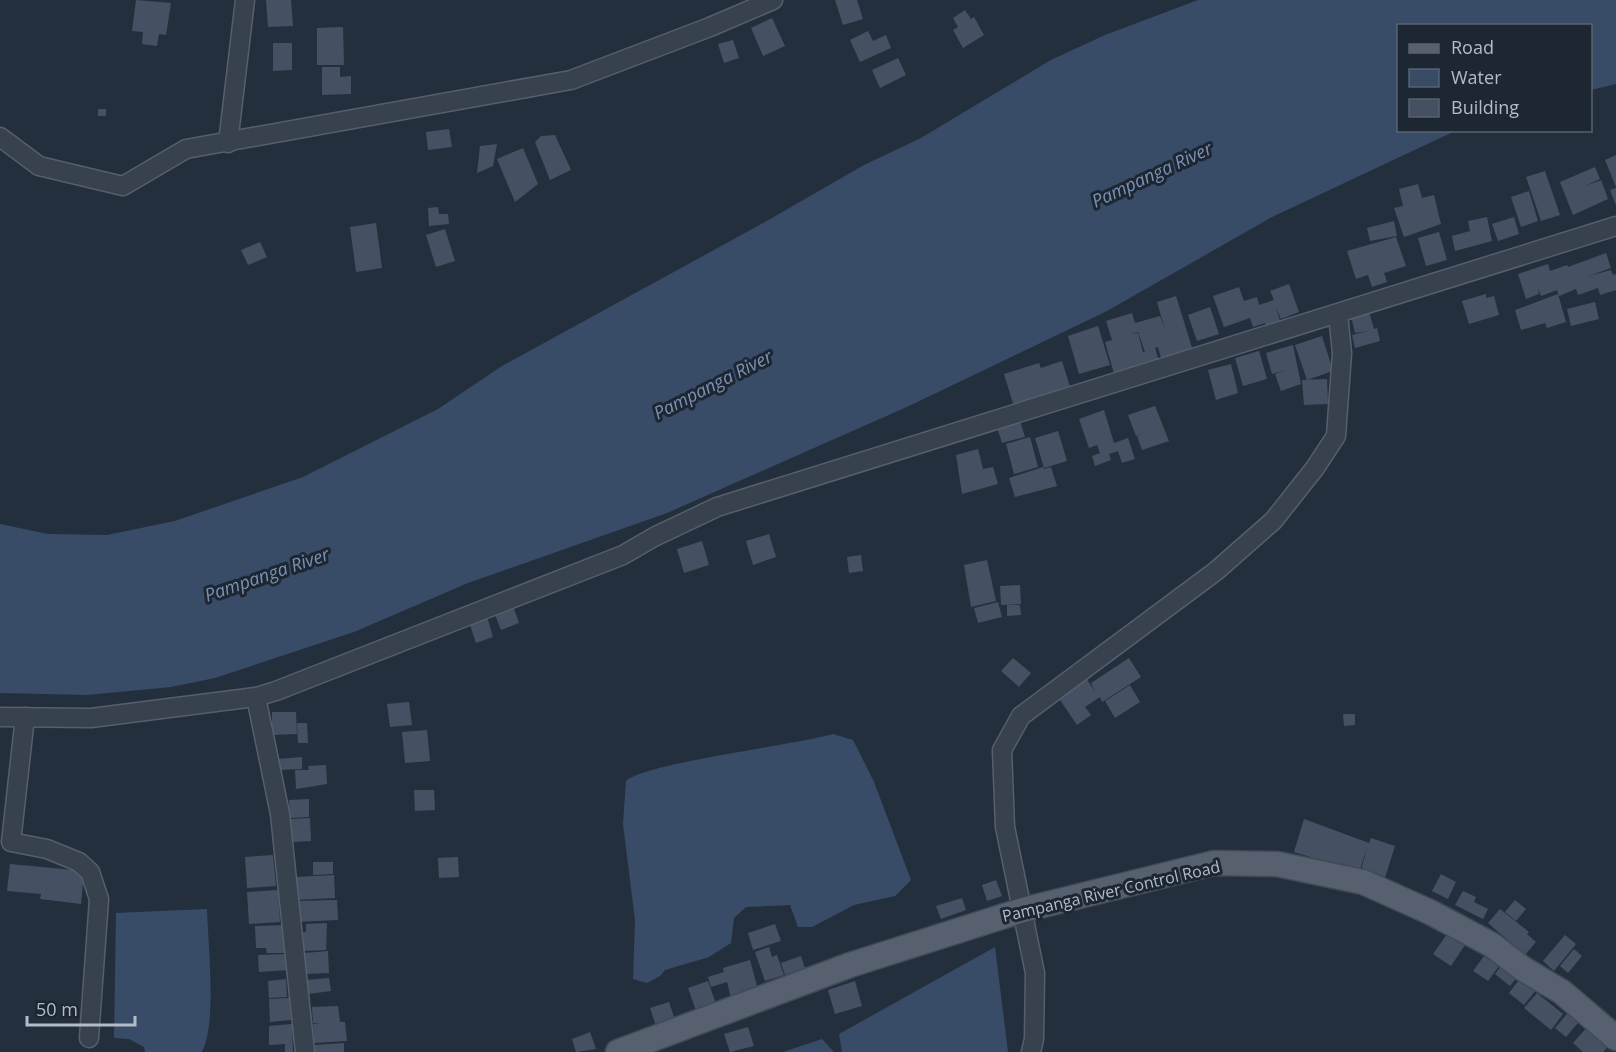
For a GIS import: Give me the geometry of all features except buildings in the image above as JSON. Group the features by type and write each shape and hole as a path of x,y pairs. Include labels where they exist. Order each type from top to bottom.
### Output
{"main road":[{"name":"Pampanga River Control Road","path":"618,1052 850,965 1023,910 1214,863 1277,864 1363,882 1430,912 1492,945 1522,968 1562,992 1616,1038"}],"street":[{"path":"228,143 245,0"},
{"path":"0,137 39,166 123,186 186,149 571,80 711,27 773,0"},
{"path":"0,717 90,718 256,697 276,692 623,555 654,537 717,507 1616,226"},
{"path":"1031,1052 1034,1039 1035,973 1005,827 1002,750 1021,716 1216,571 1274,521 1315,468 1336,436 1342,352 1338,314"},
{"path":"256,697 280,813 304,1052"},
{"path":"25,717 11,842 47,849 79,862 90,872 99,899 89,1038"}],"water":[{"name":"Pampanga River","path":"1198,0 1616,0 1616,84 1592,90 1592,24 1397,24 1397,132 1453,132 1272,217 1107,311 909,406 667,513 468,583 354,632 215,678 171,687 87,695 0,693 0,524 48,534 107,535 175,521 303,477 438,409 502,366 864,165 921,138 1051,60 1105,35"},
{"path":"833,734 853,740 874,782 911,880 895,896 854,905 812,927 798,927 790,905 746,907 734,918 731,943 709,957 665,970 660,976 647,983 633,979 635,920 623,824 626,781 639,774 690,761"},
{"path":"207,909 210,1003 207,1039 202,1052 145,1052 144,1047 129,1039 114,1038 116,913"},
{"path":"995,947 1008,1052 842,1052 839,1034"},
{"path":"822,1039 834,1052 783,1052"}]}
